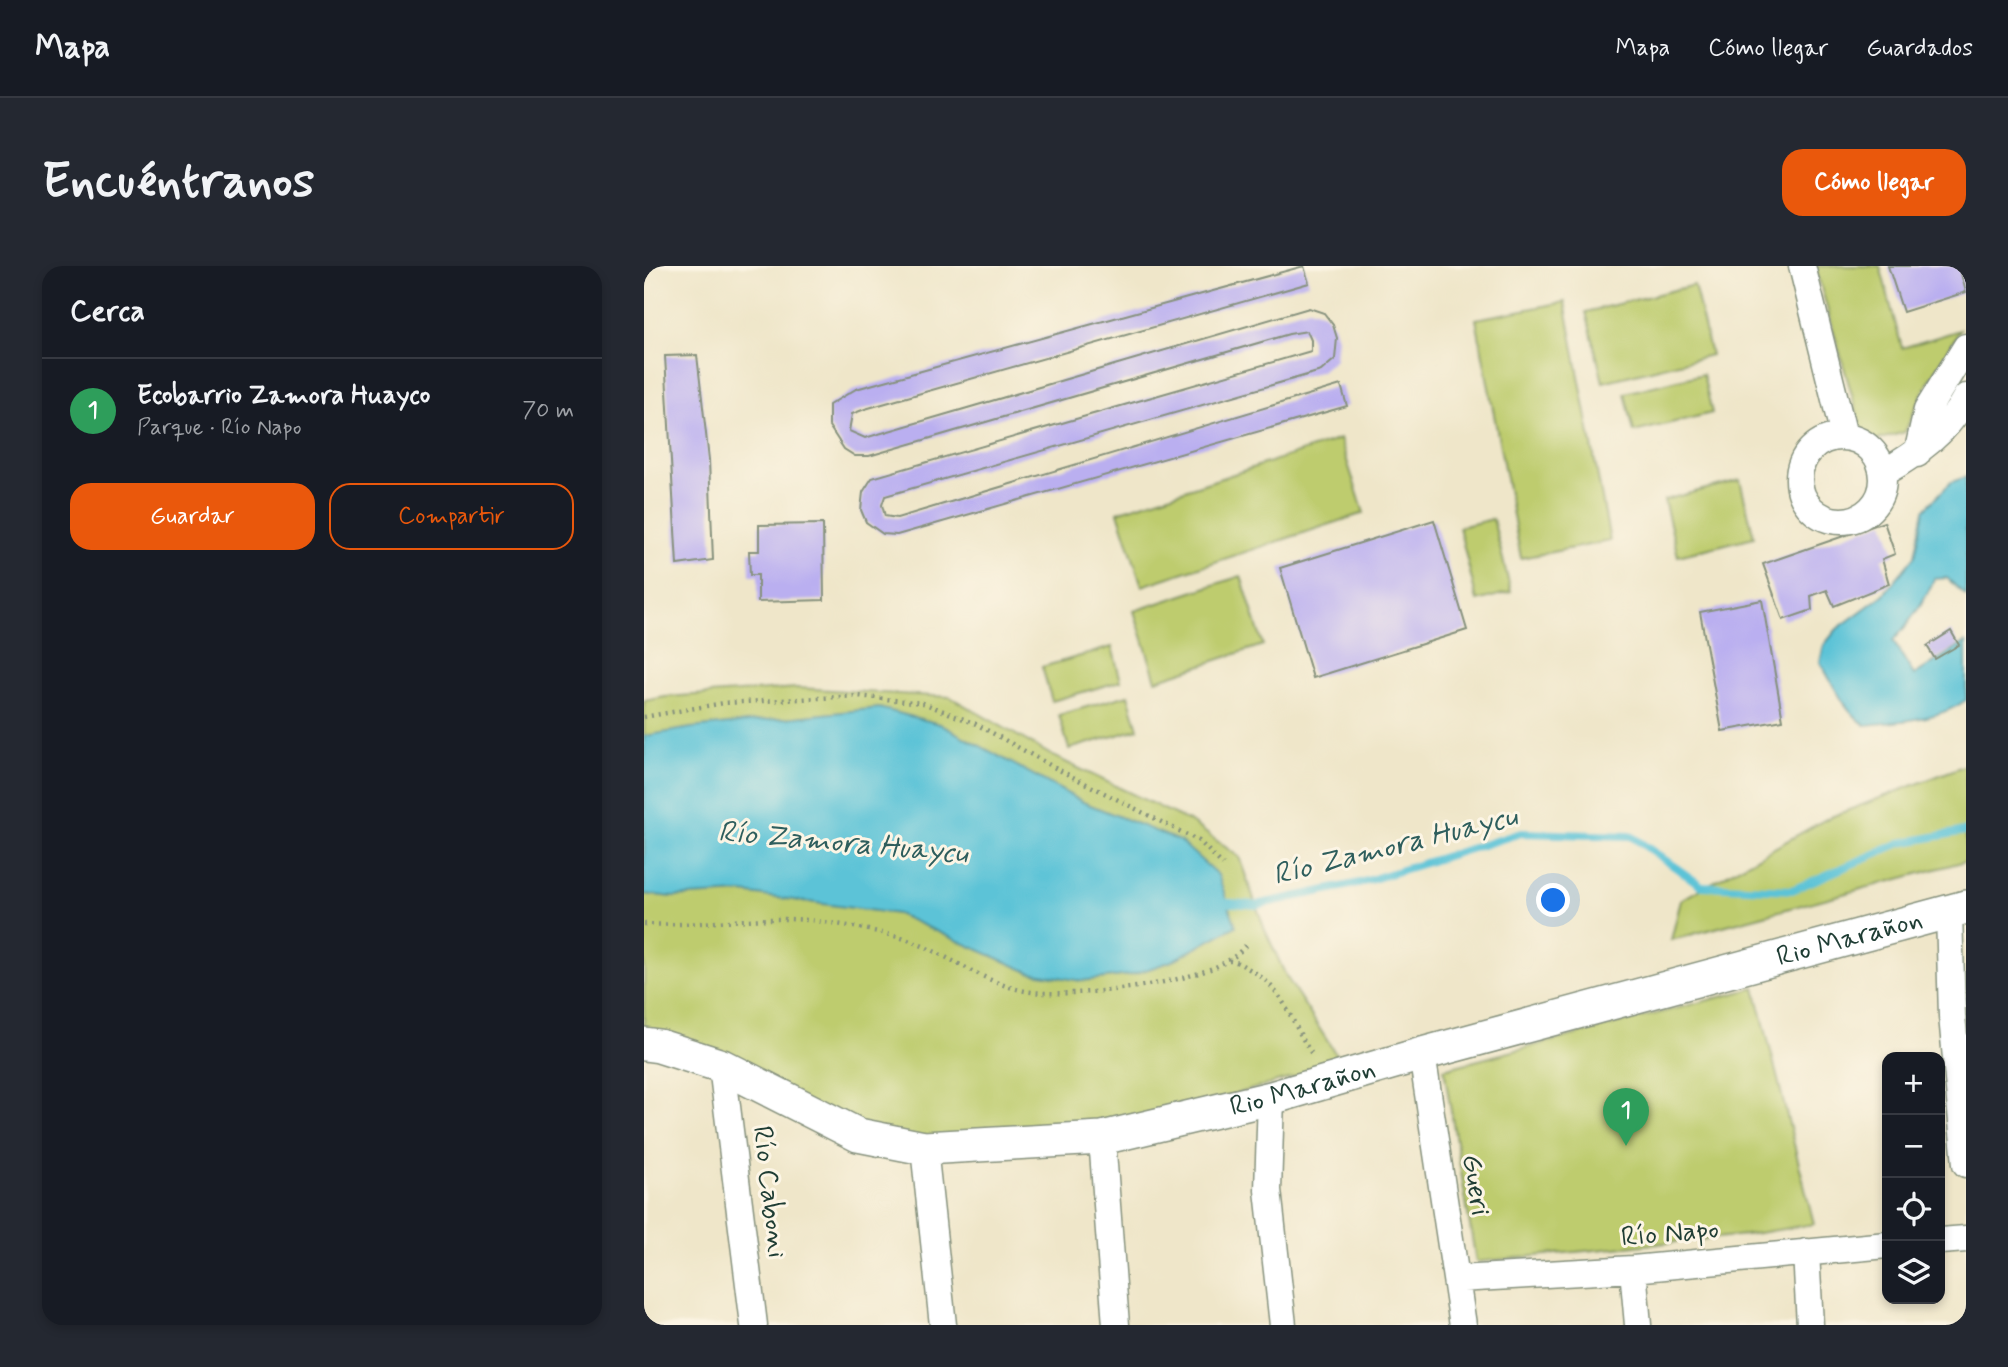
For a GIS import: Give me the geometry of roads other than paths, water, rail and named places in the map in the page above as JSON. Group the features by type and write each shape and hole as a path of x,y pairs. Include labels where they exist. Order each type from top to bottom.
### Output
{"street":[{"path":"1802,266 1844,436"},
{"path":"1916,454 1927,410 1966,347"},
{"path":"1883,473 1916,454 1957,414 1966,397"},
{"path":"1844,436 1870,447 1879,459 1883,473 1877,501 1868,512 1856,519 1841,522 1816,513 1806,503 1799,478 1801,465 1818,443 1844,436"},
{"path":"1958,910 1952,1016 1966,1164"},
{"name":"Rio Marañon","path":"644,1044 659,1046 722,1066 858,1135 923,1148 1101,1138 1271,1098 1422,1054 1958,910"},
{"name":"Gueri","path":"1422,1054 1463,1325"},
{"name":"Río Caboni","path":"722,1066 754,1325"},
{"path":"1271,1098 1268,1190 1283,1325"},
{"path":"1101,1138 1116,1325"},
{"path":"923,1148 943,1325"},
{"path":"1945,1240 1966,1238"},
{"name":"Río Napo","path":"1458,1279 1633,1269 1882,1245"},
{"path":"1806,1252 1810,1325"},
{"path":"1633,1269 1638,1325"}],"water":[{"path":"1966,477 1966,596 1947,578 1934,579 1916,612 1893,641 1914,675 1966,642 1966,700 1930,716 1865,725 1845,704 1820,662 1824,645 1837,629 1883,595 1915,556 1924,510 1951,482"},
{"path":"879,708 940,724 1083,802 1180,841 1218,875 1236,926 1172,961 1131,975 1081,981 1029,972 897,914 742,893 673,897 644,894 644,736 691,728"}],"waterway":[{"name":"Río Zamora Huaycu","path":"1218,902 1256,905 1360,883 1521,833 1631,836 1702,886 1792,890 1900,843 1966,831"}],"place":[{"name":"Ecobarrio Zamora Huayco","path":"1626,1146"}]}
